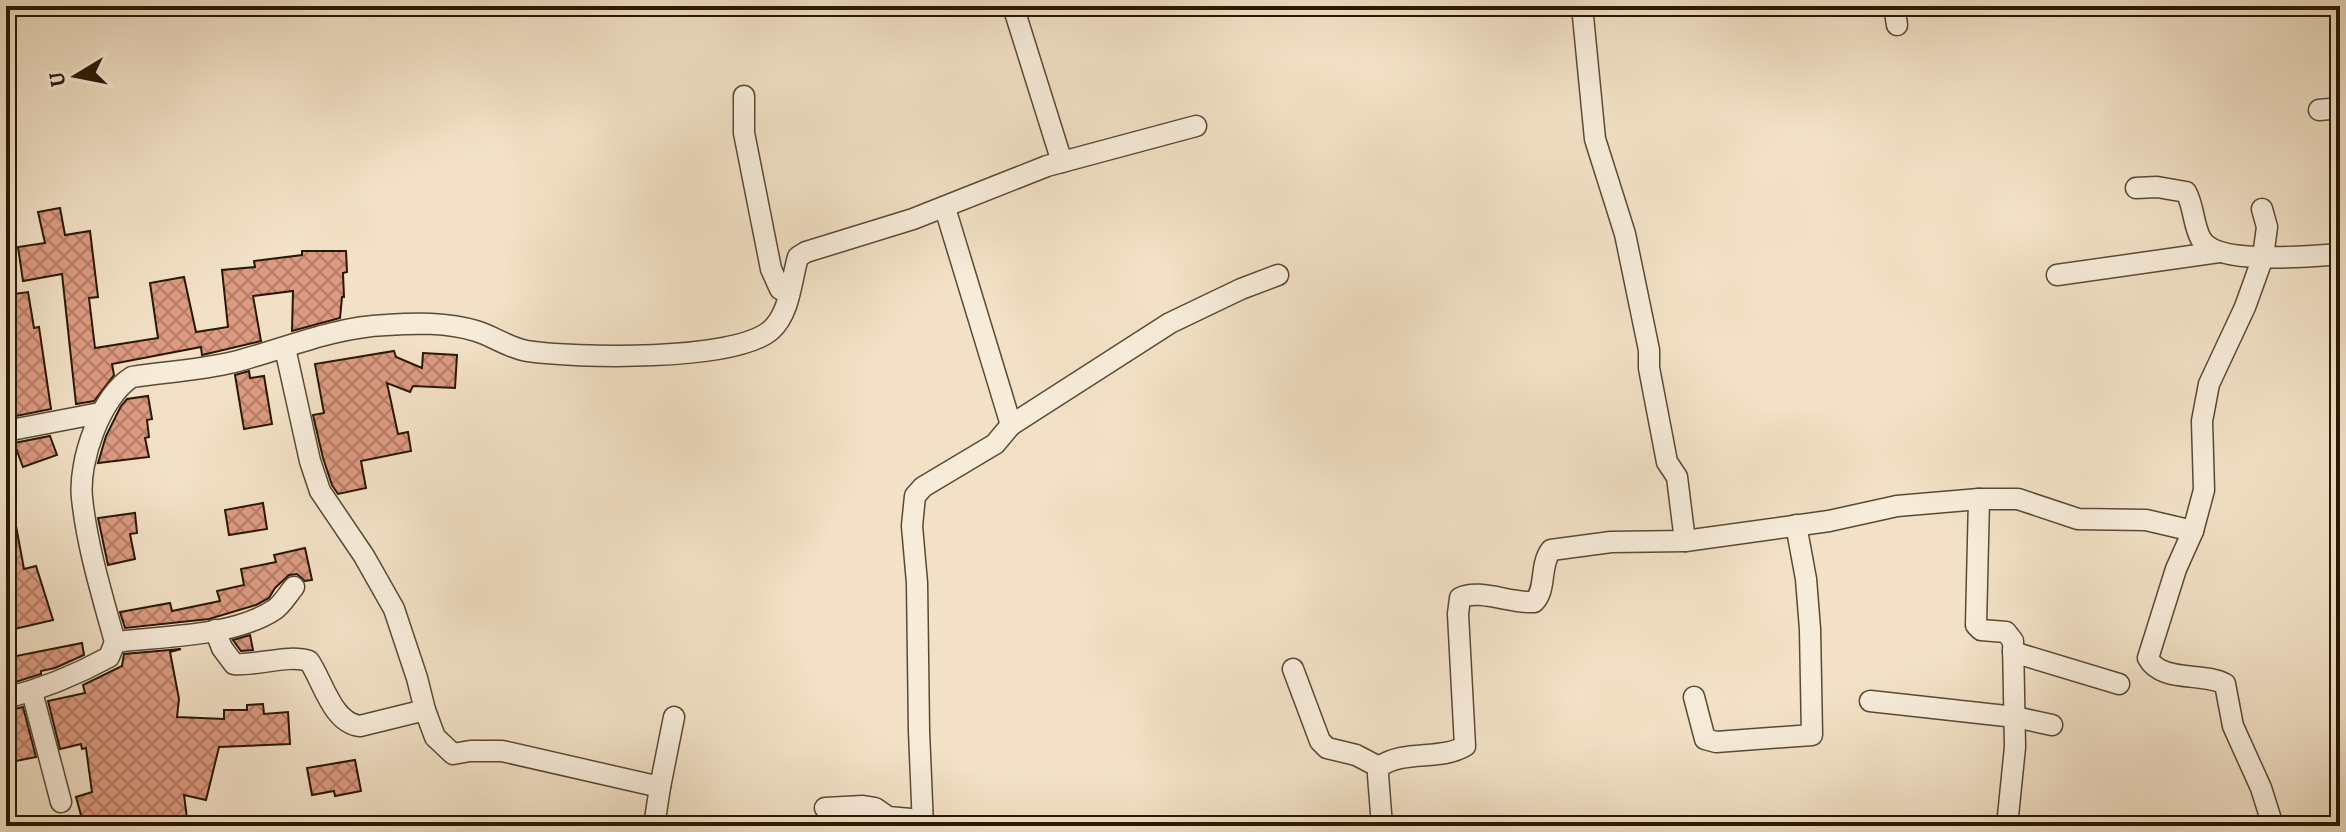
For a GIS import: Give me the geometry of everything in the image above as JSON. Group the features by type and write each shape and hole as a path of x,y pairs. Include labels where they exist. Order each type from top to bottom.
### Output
{"street":[{"path":"1013,6 1062,162"},
{"path":"1582,6 1595,139 1625,234 1649,350 1649,368 1667,462 1677,477 1685,541"},
{"path":"744,96 744,133 771,269 780,289 789,294"},
{"path":"6,698 32,692 109,657 115,642 81,495 86,461 100,413 118,385 132,377 229,363 346,329 419,323 476,331 522,350 606,356 686,354 721,348 769,332 777,322 789,294 798,257 806,252 945,208 1062,162 1196,126"},
{"path":"2136,188 2157,187 2186,192 2200,238 2208,248 2219,252 2263,257 2340,254"},
{"path":"945,208 1011,425"},
{"path":"2262,209 2267,227 2263,257 2245,307 2209,384 2202,421 2204,490 2193,531 2176,569 2148,658 2154,667 2168,672 2225,684 2233,726 2261,788 2273,826"},
{"path":"2057,275 2219,252"},
{"path":"825,808 863,806 875,808 888,817 922,823 917,583 912,526 915,496 923,487 995,444 1011,425 1170,323 1278,275"},
{"path":"285,348 310,461 320,491 364,556 394,609 435,737 453,754 502,751 660,787"},
{"path":"6,431 100,413"},
{"path":"1379,767 1402,758 1457,751 1465,746 1458,627 1460,598 1474,594 1534,602 1540,593 1545,558 1551,550 1560,547 1611,542 1685,541 1857,516 1897,506 1979,499 2018,499 2078,519 2146,520 2193,531"},
{"path":"1979,499 1976,625 1981,630 2006,632 2013,641 2015,747 2007,826"},
{"path":"1694,697 1705,739 1716,742 1812,735 1810,629 1806,579 1796,525"},
{"path":"115,642 215,630 246,623 277,609 294,587"},
{"path":"215,630 222,648 234,664 309,661 341,717 353,725 360,726 425,710"},
{"path":"2013,652 2119,684"},
{"path":"1293,669 1320,741 1327,748 1366,758 1379,767"},
{"path":"32,692 61,802"},
{"path":"1870,701 2015,717 2052,725"},
{"path":"654,826 674,717"},
{"path":"1379,767 1382,826"}],"building":[{"path":"60,208 65,235 90,231 98,297 89,298 95,348 158,338 150,283 184,277 196,332 228,327 222,270 255,267 254,261 302,255 302,251 346,251 347,272 343,273 344,297 340,318 292,331 293,291 253,296 261,341 202,355 201,347 112,364 114,375 94,401 76,404 62,274 23,281 18,247 45,243 38,212"},
{"path":"28,292 34,328 39,327 51,409 6,418 6,390 10,389 6,358 6,295"},
{"path":"394,351 396,357 422,368 423,353 457,355 455,388 413,386 410,392 387,383 398,434 408,432 411,451 361,461 366,488 338,494 323,458 313,415 324,413 315,364"},
{"path":"249,371 250,378 264,376 272,424 244,429 235,375"},
{"path":"148,396 152,419 147,420 149,437 145,438 149,457 98,463 106,436 121,406 127,399"},
{"path":"50,436 57,455 23,467 14,443"},
{"path":"263,503 267,529 229,535 225,510"},
{"path":"135,513 137,533 130,534 135,559 108,565 98,518"},
{"path":"6,515 14,515 24,569 36,566 53,620 6,631"},
{"path":"305,548 312,580 305,581 297,574 289,575 269,598 256,605 209,619 125,628 120,612 170,603 172,611 220,601 217,591 244,585 241,569 276,562 274,555"},
{"path":"250,635 253,650 241,651 233,640"},
{"path":"82,643 84,655 6,685 6,658"},
{"path":"181,649 170,652 179,699 177,717 224,719 224,710 247,710 247,705 263,704 264,714 288,712 290,744 219,747 206,800 184,795 188,826 84,826 76,797 92,792 86,748 82,749 81,744 60,749 48,701 85,693 83,685 122,666 124,654"},
{"path":"23,707 36,757 6,763 6,711"},
{"path":"355,760 361,791 335,796 334,791 312,795 307,768"}]}
